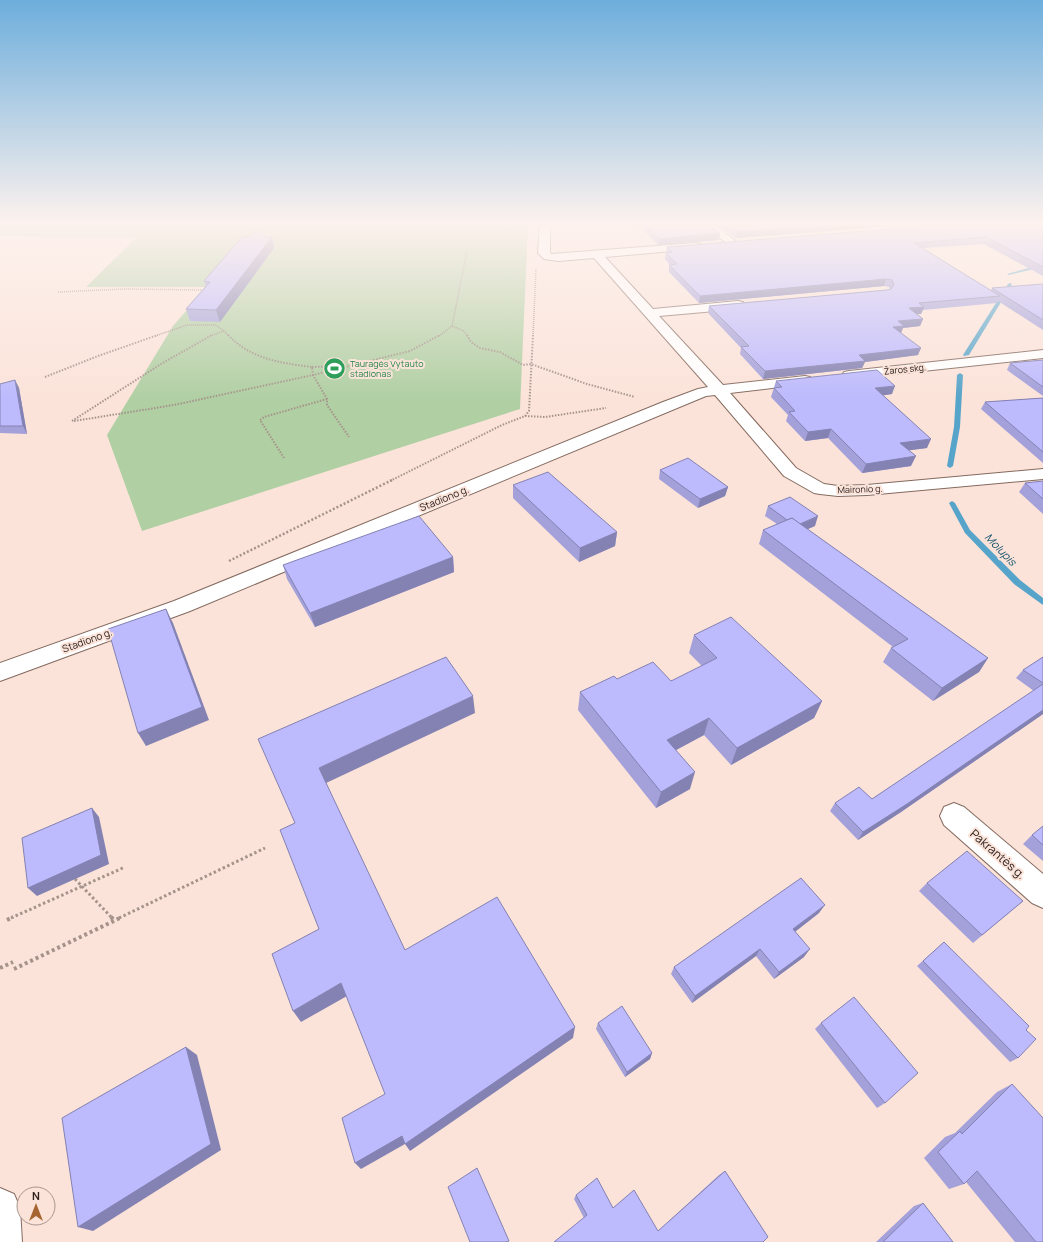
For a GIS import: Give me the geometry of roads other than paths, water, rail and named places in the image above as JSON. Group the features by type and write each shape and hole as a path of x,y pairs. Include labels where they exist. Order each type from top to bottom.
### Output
{"street":[{"path":"622,283 719,390 822,378"},
{"path":"648,313 750,303"},
{"name":"Žaros skg.","path":"837,377 1043,354"},
{"name":"Stadiono g.","path":"0,672 182,606 669,405 703,392 719,390"},
{"name":"Maironio g.","path":"719,390 790,472 820,489 838,491 867,490 1043,474"},
{"name":"Pakrantės g.","path":"954,816 1043,892"},
{"path":"0,1208 2,1242"}],"waterway":[{"name":"Molupis","path":"966,355 1010,284"},
{"name":"Molupis","path":"950,466 957,427 960,375"},
{"name":"Molupis","path":"952,503 967,531 1017,582 1043,602"}],"place":[{"name":"Tauragės Vytauto stadionas","path":"335,368"}]}
